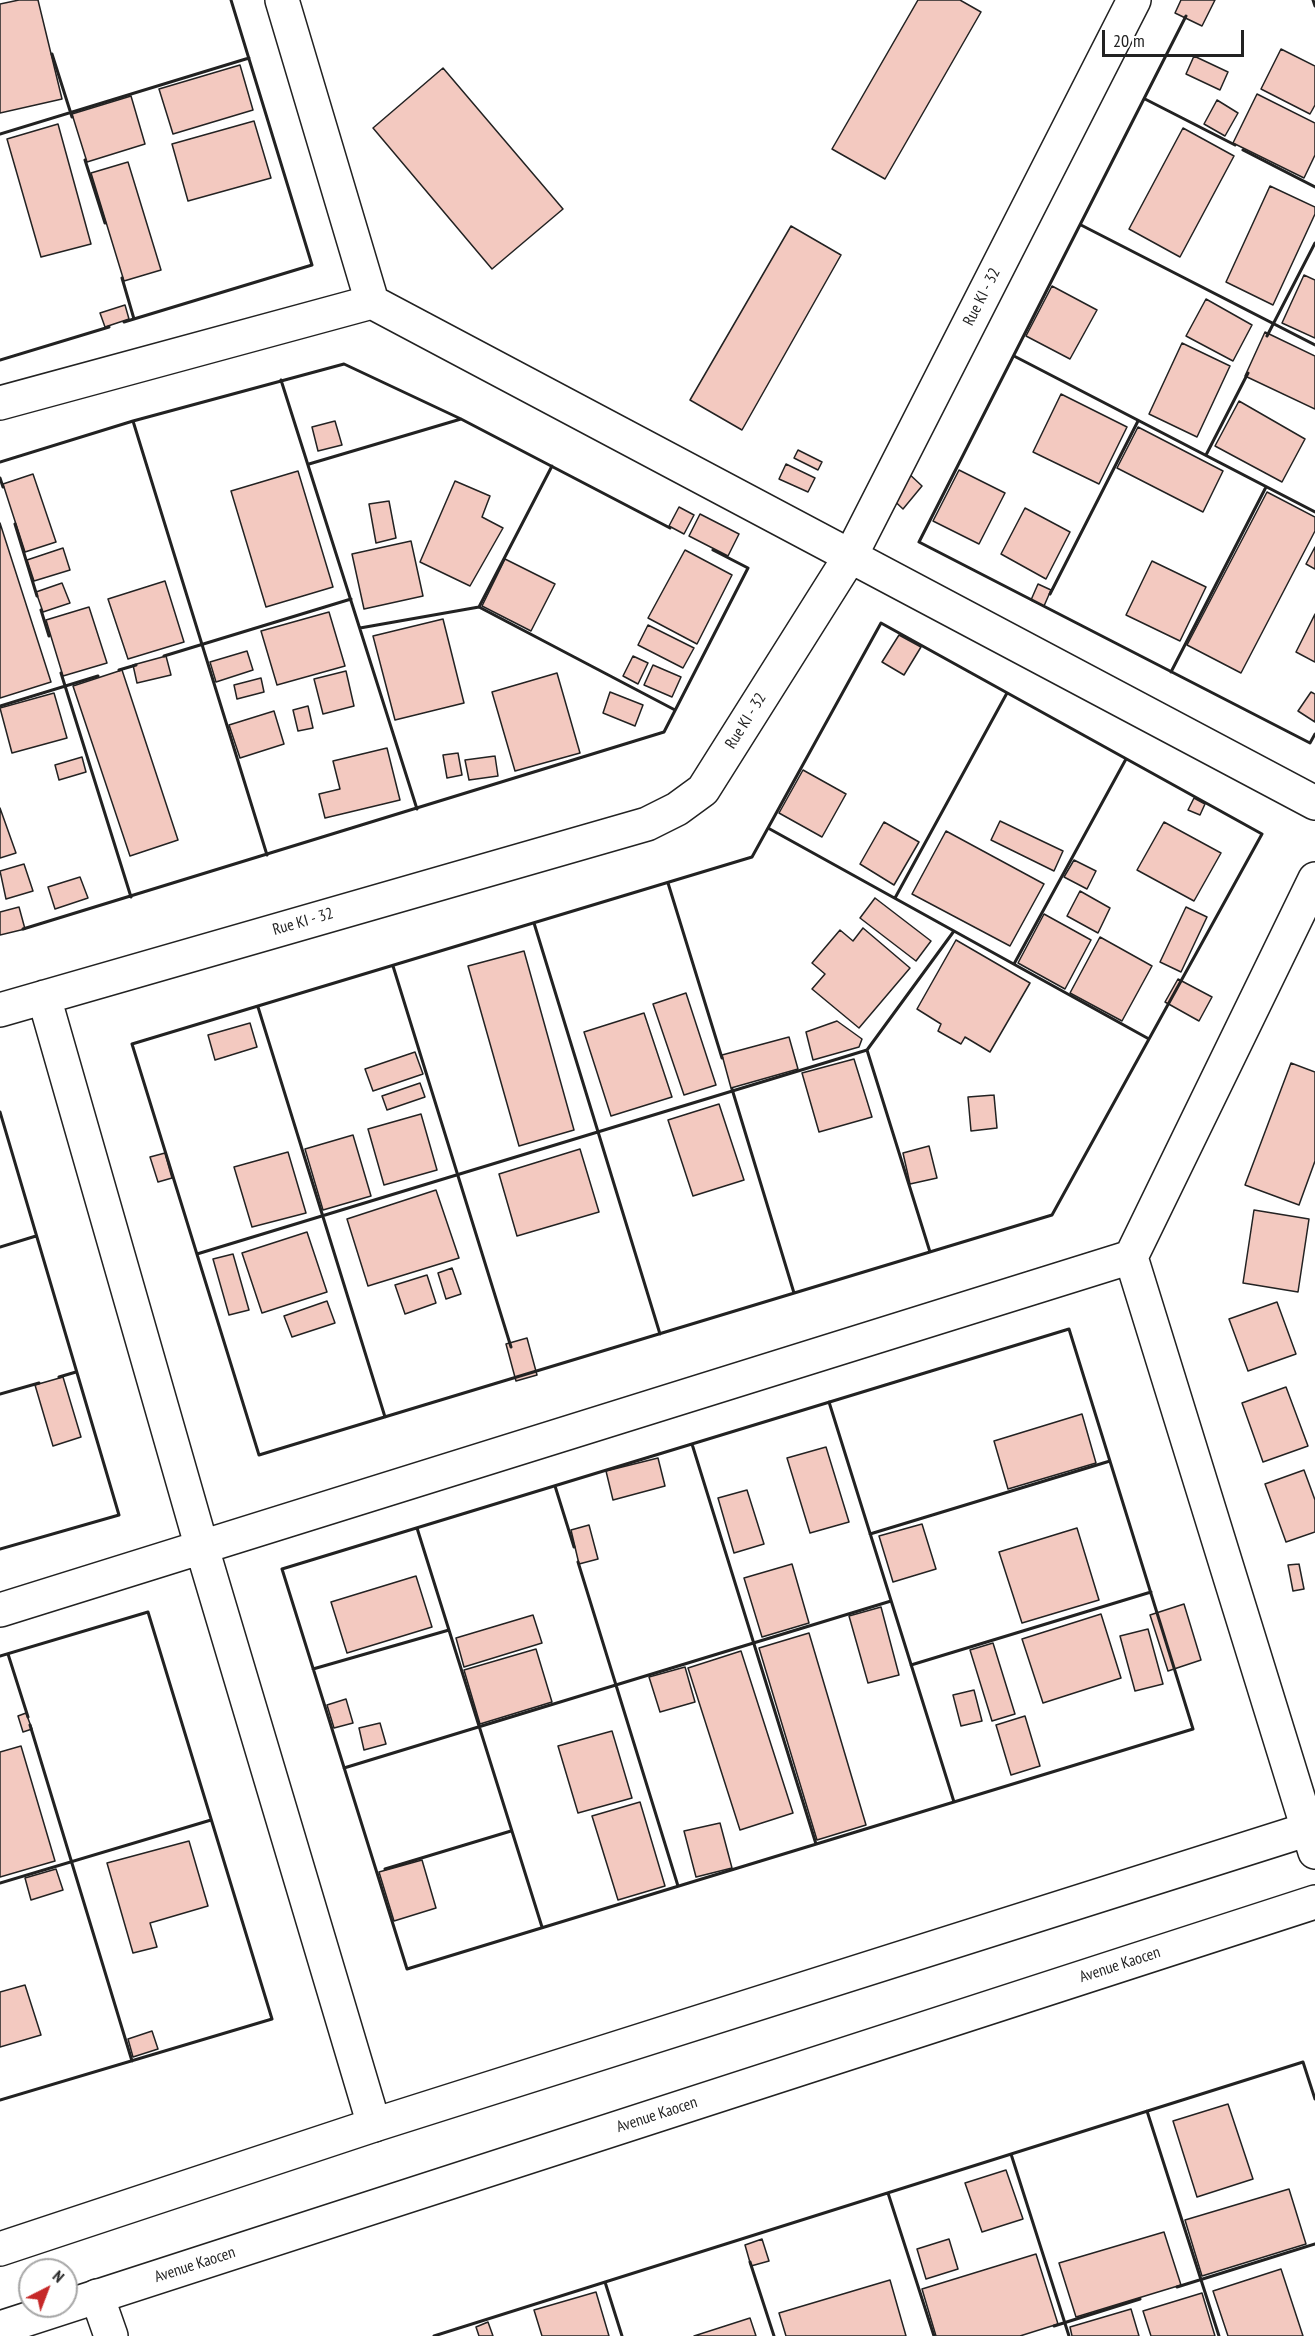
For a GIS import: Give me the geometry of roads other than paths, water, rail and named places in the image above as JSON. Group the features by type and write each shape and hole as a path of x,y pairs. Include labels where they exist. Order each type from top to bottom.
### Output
{"main road":[{"path":"282,0 372,302"},
{"name":"Rue KI - 32","path":"0,1010 647,824 677,809 703,790 850,555 1134,0"},
{"path":"0,403 372,302 1315,803"},
{"path":"0,2249 374,2125 1313,1836 1131,1257 1315,879"},
{"path":"44,997 202,1548 374,2125"},
{"path":"0,1610 1131,1257"},
{"name":"Avenue Kaocen","path":"0,2328 1315,1902"},
{"path":"97,2296 111,2336"}]}
